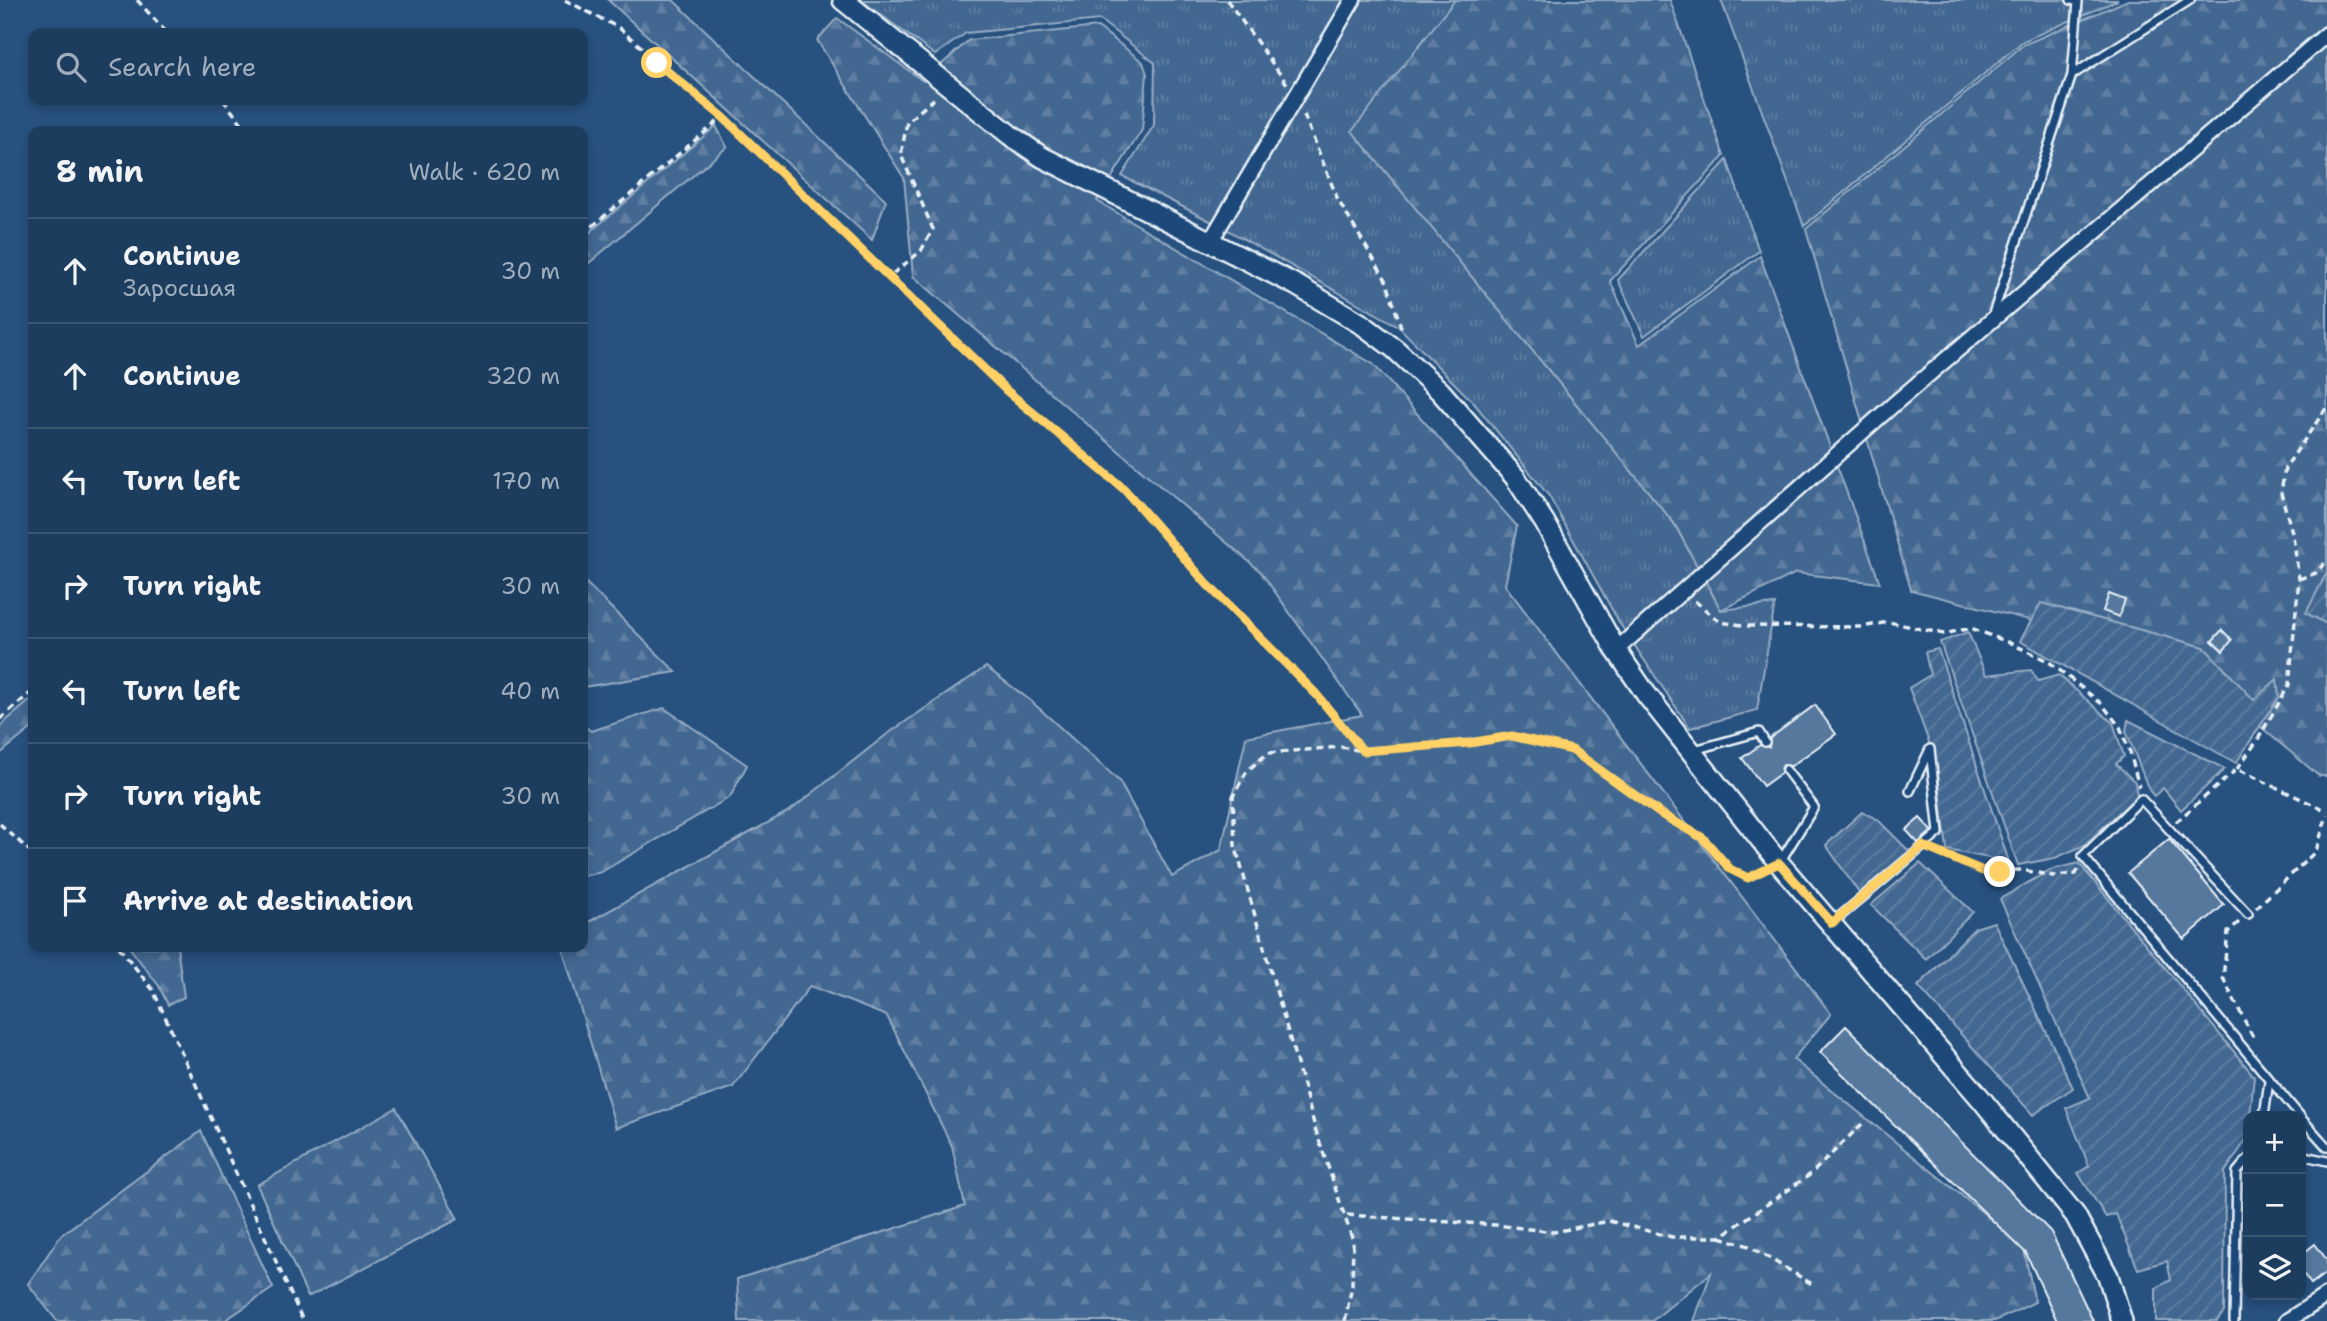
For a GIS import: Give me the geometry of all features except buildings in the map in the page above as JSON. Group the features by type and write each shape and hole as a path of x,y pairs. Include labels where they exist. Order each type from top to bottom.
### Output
{"street":[{"path":"843,0 1042,157 1329,304 1363,325 1413,366 1467,419 1515,477 1545,523 1616,650 1690,751 1779,863 2075,1214 2108,1276 2122,1321"},
{"path":"1210,243 1353,0"},
{"path":"1616,650 1991,322 2327,34"},
{"path":"2287,1321 2327,1295"}],"lane":[{"path":"1991,322 2072,75 2078,2 2071,0"},
{"path":"2072,75 2190,0"},
{"path":"1690,751 1759,732 1765,741"},
{"path":"1832,923 1938,833 1930,749 1910,791"},
{"path":"1779,863 1814,807 1786,770"},
{"path":"2248,914 2169,826 2141,799 2083,856 2295,1111"},
{"path":"2265,1111 2269,1081"},
{"path":"2306,1124 2327,1147"},
{"path":"2306,1155 2327,1161"},
{"path":"2234,1321 2237,1172 2243,1165"}],"path":[{"path":"137,0 162,28"},
{"path":"565,0 619,28 723,117 1007,391 1124,489 1207,584 1316,694 1363,751"},
{"path":"1227,0 1296,97 1338,200 1386,280 1413,366"},
{"path":"890,276 921,251 933,229 901,155 907,122 950,85"},
{"path":"227,105 244,126"},
{"path":"588,230 723,117"},
{"path":"2169,826 2236,769 2257,741 2289,685 2299,579 2281,493 2285,468 2327,407"},
{"path":"2299,579 2316,573 2327,560"},
{"path":"1684,590 1720,622 1749,626 1861,627 1889,622 1944,634 1970,628 2010,643 2048,661 2102,704 2120,727 2130,752 2141,799"},
{"path":"0,719 28,695"},
{"path":"1345,1321 1352,1286 1353,1241 1347,1215 1316,1131 1235,845 1233,796 1247,771 1268,753 1341,747 1363,751 1469,743 1512,736 1572,750 1661,814 1703,838 1730,869 1748,878 1779,863"},
{"path":"2236,769 2327,813 2316,851 2228,932 2223,978 2255,1043"},
{"path":"0,824 28,849"},
{"path":"1923,846 1983,871 2023,870 2053,876 2076,874 2083,856"},
{"path":"123,952 153,990 303,1321"},
{"path":"1720,1237 1811,1174 1863,1123"},
{"path":"1347,1215 1496,1225 1554,1232 1609,1221 1672,1237 1720,1237 1749,1246 1812,1284"}],"green space":[{"path":"608,0 673,0 886,200 872,240"},
{"path":"861,0 1455,0 1353,131 1674,523 1721,610 1775,604 1757,710 1690,728 1620,624 1549,496 1474,403 1398,326 1224,228 1122,176 1154,125 1155,63 1100,20 966,33 935,55"},
{"path":"1455,0 1670,0 1724,156 1610,281 1639,345 1760,256 1880,583 1796,573 1721,610 1674,523 1352,131"},
{"path":"1721,0 2118,0 2023,41 1804,226"},
{"path":"2128,0 2327,0 2327,776 2319,776 2179,658 1911,590 1806,229 2023,45"},
{"path":"837,18 923,81 969,40 1098,27 1143,62 1147,74 1142,130 1097,201 1373,364 1517,526 1505,585 1831,1014 1793,1059 2023,1245 2035,1302 1995,1321 1694,1321 1711,1273 1652,1321 739,1321 737,1279 965,1206 952,1146 887,1016 810,986 733,1087 616,1128 563,952 588,952 588,922 791,810 886,735 986,667 1031,701 1119,781 1172,877 1221,850 1246,737 1362,715 1260,571 913,276 904,178 817,40"},
{"path":"716,126 727,147 588,264 588,234"},
{"path":"1727,160 1759,251 1644,336 1618,280"},
{"path":"2327,572 2327,624 2306,613"},
{"path":"588,585 676,672 588,686"},
{"path":"2041,603 2204,647 2254,700 2277,679 2279,697 2236,763 2020,641"},
{"path":"1968,632 1986,675 2031,670 2038,681 2059,675 2113,723 2124,756 2116,764 2135,782 2137,796 2083,846 2055,858 2018,865 1940,642"},
{"path":"1938,649 2009,862 1947,850 1937,764 1909,688 1930,675 1925,652"},
{"path":"28,702 28,731 0,754 0,726"},
{"path":"664,708 747,765 730,797 601,872 588,875 588,729 591,731"},
{"path":"2128,720 2225,769 2181,810 2163,788 2154,796 2149,790 2126,731"},
{"path":"1862,812 1877,819 1909,851 1859,893 1826,845"},
{"path":"1920,863 1973,912 1926,959 1871,905"},
{"path":"2079,863 2254,1076 2251,1111 2243,1111 2243,1145 2225,1172 2224,1312 2217,1321 2156,1321 2156,1288 2171,1280 2167,1261 2138,1269 2116,1214 2106,1217 2078,1173 2089,1166 2066,1108 2090,1098 2000,899 2050,870"},
{"path":"1994,922 2073,1088 2033,1115 1918,986 1975,928"},
{"path":"133,952 178,952 184,997 168,1005 159,986"},
{"path":"396,1108 458,1219 308,1297 257,1185"},
{"path":"201,1131 273,1288 224,1321 57,1321 28,1284 61,1235"}],"route":[{"path":"657,63 723,117 1007,391 1124,489 1207,584 1316,694 1363,751 1469,743 1512,736 1572,750 1661,814 1703,838 1730,869 1748,878 1779,863 1832,923 1923,846 1983,871 2000,872"}]}
